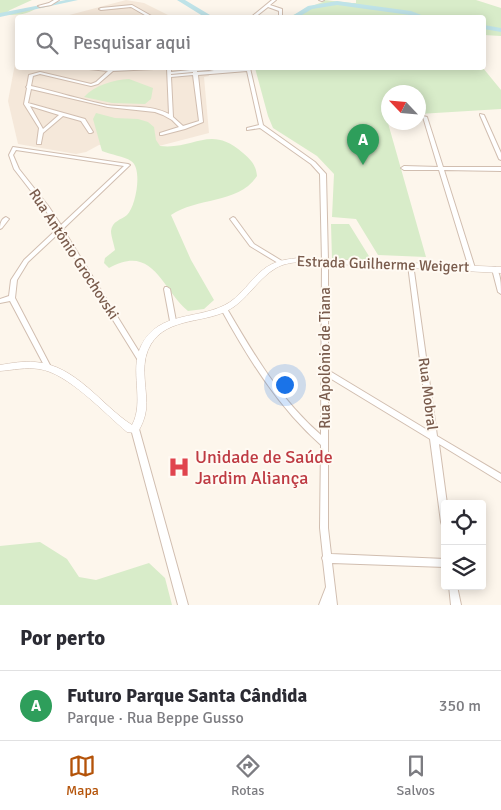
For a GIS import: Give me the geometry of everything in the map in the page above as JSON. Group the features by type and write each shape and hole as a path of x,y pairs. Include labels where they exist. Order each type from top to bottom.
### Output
{"street":[{"path":"40,6 50,4 56,0"},
{"path":"255,15 274,0"},
{"path":"267,5 281,10 281,15"},
{"path":"101,9 132,6 149,14"},
{"path":"141,15 149,14"},
{"path":"39,143 42,132 40,123 26,104 30,76 35,73 91,85 97,83 112,70"},
{"path":"171,116 169,72 238,70"},
{"path":"248,70 261,126 249,129"},
{"path":"162,134 199,124 202,121 195,72"},
{"path":"28,86 103,106 144,108 171,116 183,128"},
{"path":"26,104 83,120 91,132"},
{"path":"42,132 63,114"},
{"path":"482,114 501,159"},
{"path":"426,120 472,268"},
{"name":"Rua Apolônio de Tiana","path":"261,126 317,166 322,174 325,261 324,528 332,605"},
{"name":"Rua Antônio Grochovski","path":"60,229 128,165 15,148 11,155 17,169 47,208 141,360"},
{"path":"404,168 501,169"},
{"path":"0,226 6,219"},
{"path":"233,219 252,245 280,262"},
{"path":"48,367 12,298 14,280 20,268 60,229"},
{"name":"Estrada Guilherme Weigert","path":"135,429 140,419 141,360 151,338 161,327 173,322 224,309 238,299 261,274 280,262 293,260 325,261 498,270"},
{"name":"Rua Mobral","path":"411,265 442,500"},
{"path":"498,270 501,292"},
{"path":"166,289 173,322"},
{"path":"0,301 12,298"},
{"path":"224,309 246,347 276,390 306,428 324,444"},
{"path":"0,368 32,364 48,367 67,378 130,429 135,429 183,605"},
{"path":"324,372 501,478"},
{"path":"326,558 441,563"},
{"path":"324,605 330,588"},
{"path":"454,590 456,605"}],"shaded area":[{"path":"126,0 144,3 168,15 69,15"},
{"path":"15,64 15,70 208,70 209,76 204,77 209,133 159,146 99,145 86,152 76,154 18,144 8,101"}],"green space":[{"path":"0,0 32,0 10,10 4,15 0,15"},
{"path":"324,0 356,3 356,0 476,0 501,8 501,36 486,35 486,15 292,15"},
{"path":"36,8 24,14 4,15"},
{"path":"256,70 485,70 501,90 501,109 426,114 426,85 381,85 381,130 390,130 426,257 378,255 356,219 332,217 334,174 317,156 273,128"},
{"path":"129,79 153,88 151,99 145,104 112,103 84,97 93,89 105,84"},
{"path":"96,113 115,118 138,119 148,122 154,127 156,140 160,146 183,145 211,139 221,140 251,160 257,176 249,185 229,196 193,205 171,215 191,260 214,300 204,309 188,311 155,272 146,265 136,261 124,262 109,268 104,263 105,258 115,250 111,233 112,228 115,223 127,215 133,204 137,187 137,171 131,161 102,151 93,119"},
{"path":"331,224 349,224 372,261 332,259"},
{"path":"40,542 67,559 79,577 96,580 149,563 165,578 172,605 0,605 0,546"}],"waterway":[{"path":"0,15 75,0"},
{"path":"180,0 207,15"},
{"path":"297,15 310,7 337,3 417,15"},
{"path":"486,27 501,30"}],"place":[{"name":"Futuro Parque Santa Cândida","path":"363,165"},
{"name":"Unidade de Saúde Jardim Aliança","path":"179,467"}]}
